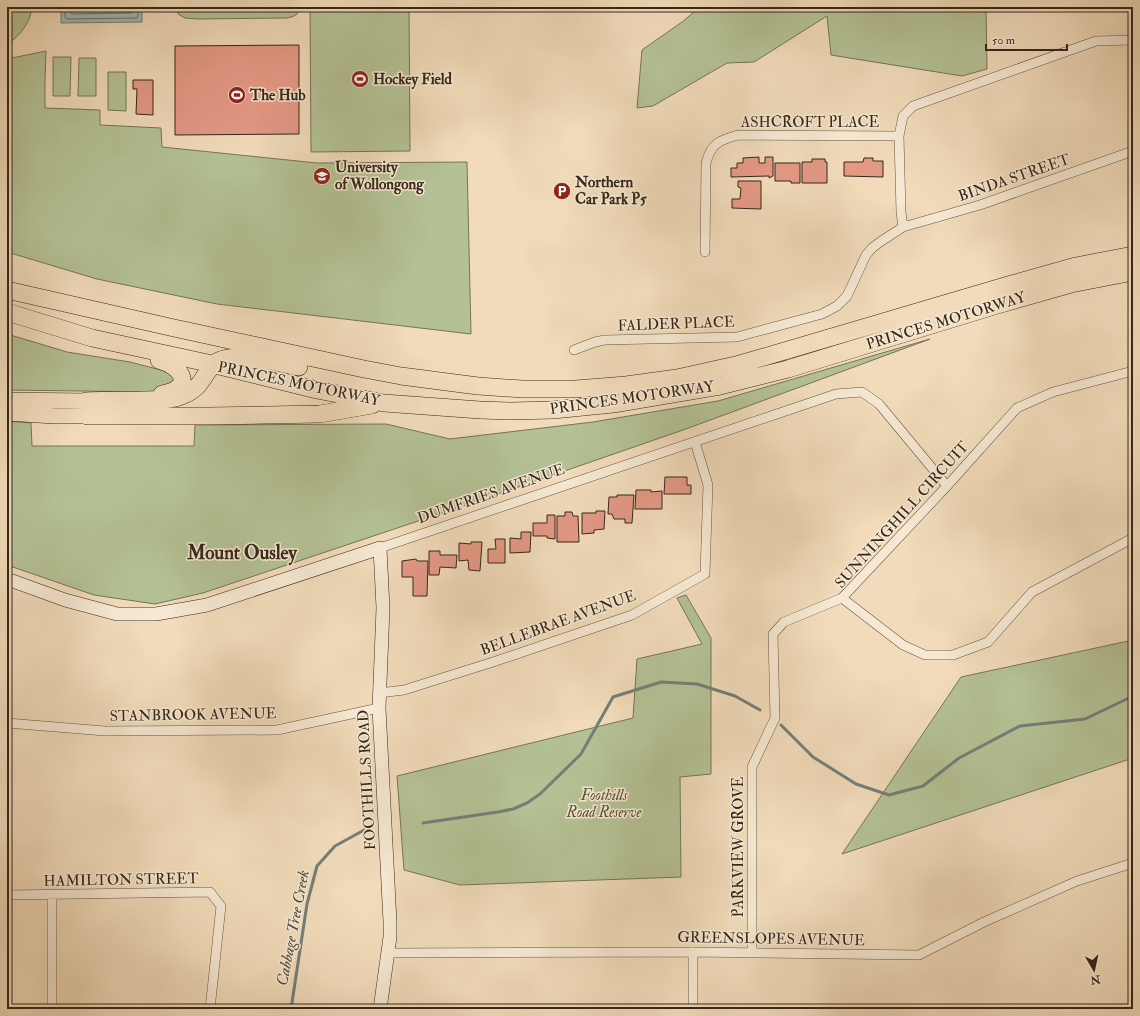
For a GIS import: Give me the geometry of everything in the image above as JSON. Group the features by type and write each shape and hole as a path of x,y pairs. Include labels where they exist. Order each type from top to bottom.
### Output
{"highway":[{"name":"PRINCES MOTORWAY","path":"7,290 174,328 401,376 486,387 576,389 626,385 676,378 740,364 1076,266 1133,255"},
{"name":"PRINCES MOTORWAY","path":"7,312 92,338 317,390 384,403 480,410 553,410 613,404 720,386 788,369 986,308 1071,284 1133,272"},
{"path":"7,322 165,362 175,367 181,373 181,384 174,390 167,393 111,397 87,408"},
{"path":"87,408 183,396 195,390 199,386 214,365 228,358 247,358 384,382 490,394 515,394 576,389"},
{"path":"87,408 200,416 320,414 384,403"}],"main road":[{"path":"7,400 87,408"},
{"path":"7,413 54,416 87,408"}],"street":[{"path":"903,227 898,136 903,116 913,106 1096,41 1133,40"},
{"name":"ASHCROFT PLACE","path":"705,252 706,163 708,153 715,144 738,135 898,136"},
{"name":"BINDA STREET","path":"903,227 980,206 1133,151"},
{"name":"FALDER PLACE","path":"574,350 605,340 737,337 822,314 837,306 847,296 866,255 872,248 903,227"},
{"name":"SUNNINGHILL CIRCUIT","path":"1133,371 1053,392 1017,408 947,486 842,598 903,645 925,655 953,655 988,642 1032,592 1133,538"},
{"name":"DUMFRIES AVENUE","path":"7,579 65,600 117,614 156,614 207,605 836,394 862,392 879,404 947,486"},
{"name":"BELLEBRAE AVENUE","path":"379,693 404,690 493,662 632,614 705,574 708,485 695,442"},
{"name":"FOOTHILLS ROAD","path":"380,548 383,608 378,708 390,922 388,953 380,1009"},
{"name":"PARKVIEW GROVE","path":"752,953 752,767 774,718 773,634 784,622 842,598"},
{"name":"STANBROOK AVENUE","path":"7,723 105,731 277,730 378,708"},
{"name":"GREENSLOPES AVENUE","path":"388,953 693,952 919,955 984,922 1077,881 1133,863"},
{"name":"HAMILTON STREET","path":"7,895 210,892 221,906 210,1009"},
{"path":"52,895 52,1009"},
{"path":"693,952 693,1009"}],"green space":[{"path":"7,7 32,7 29,19 24,29 7,45"},
{"path":"176,7 302,7 296,15 286,18 197,19 185,18 178,14"},
{"name":"Hockey Field","path":"310,7 409,7 410,151 311,152"},
{"path":"700,7 986,7 987,69 962,76 831,55 827,16 754,62 727,63 653,106 637,108 642,50 682,22"},
{"path":"46,51 45,108 100,110 100,125 161,128 162,147 317,163 467,162 471,334 217,304 97,279 7,252 7,59"},
{"path":"53,57 71,57 70,96 53,96"},
{"path":"79,58 96,58 96,96 78,96"},
{"path":"108,72 126,72 126,111 108,110"},
{"path":"7,334 67,352 130,362 165,371 175,379 173,385 153,392 7,390"},
{"path":"930,339 686,429 472,503 203,593 155,604 94,595 7,565 7,421 31,423 32,446 194,446 195,425 386,424 450,439 593,422 718,401"},
{"name":"Foothills Road Reserve","path":"686,595 711,638 711,774 680,777 681,877 460,885 404,870 397,776 633,718 637,659 702,644 677,598"},
{"path":"1133,640 1133,758 842,854 961,677"}],"water":[{"path":"61,7 142,7 142,22 61,23"}],"building":[{"name":"The Hub","path":"299,45 299,134 175,135 175,46"},
{"path":"133,80 153,80 153,115 136,114 137,89 133,89"},
{"path":"759,157 759,163 765,163 765,157 773,157 773,176 769,178 769,176 731,177 731,168 737,168 737,163 743,163 743,158"},
{"path":"864,158 873,158 873,161 883,161 883,177 844,176 844,162 863,162"},
{"path":"812,159 825,159 825,162 827,162 827,183 802,183 802,162 812,162"},
{"path":"775,163 800,163 800,183 791,183 791,181 775,181"},
{"path":"738,181 761,181 761,209 732,208 732,199 740,199 741,188 738,187"},
{"path":"665,477 687,477 687,485 691,485 691,494 664,494"},
{"path":"636,490 651,490 651,492 662,491 662,509 635,509"},
{"path":"617,495 634,495 632,523 625,523 625,519 614,519 612,514 608,514 609,497 617,497"},
{"path":"596,511 605,511 604,529 594,530 594,533 582,534 582,513 596,513"},
{"path":"565,512 572,512 573,516 578,516 579,542 557,542 557,516 565,516"},
{"path":"547,515 555,515 555,539 547,538 547,536 533,536 533,523 547,523"},
{"path":"521,532 531,532 530,552 510,553 510,538 521,539"},
{"path":"495,539 505,539 505,563 488,563 488,549 496,549"},
{"path":"471,542 482,542 480,571 469,570 468,560 459,561 459,543 471,544"},
{"path":"429,551 440,551 440,555 457,555 456,568 440,567 439,575 429,575"},
{"path":"416,559 417,561 428,561 427,596 413,596 413,577 402,577 402,561"}],"waterway":[{"name":"Cabbage Tree Creek","path":"423,823 498,812 513,809 527,803 540,794 581,754 613,697 661,682 697,684 735,696 760,710"},
{"name":"Cabbage Tree Creek","path":"781,725 813,757 856,784 889,795 923,786 959,758 1020,726 1085,719 1133,696"},
{"name":"Cabbage Tree Creek","path":"291,1009 307,904 317,866 335,846 366,829"}],"place":[{"name":"Hockey Field","path":"360,79"},
{"name":"The Hub","path":"237,95"},
{"name":"University of Wollongong","path":"322,176"},
{"name":"Northern Car Park P5","path":"562,191"}],"district":[{"name":"Mount Ousley","path":"242,553"}]}
